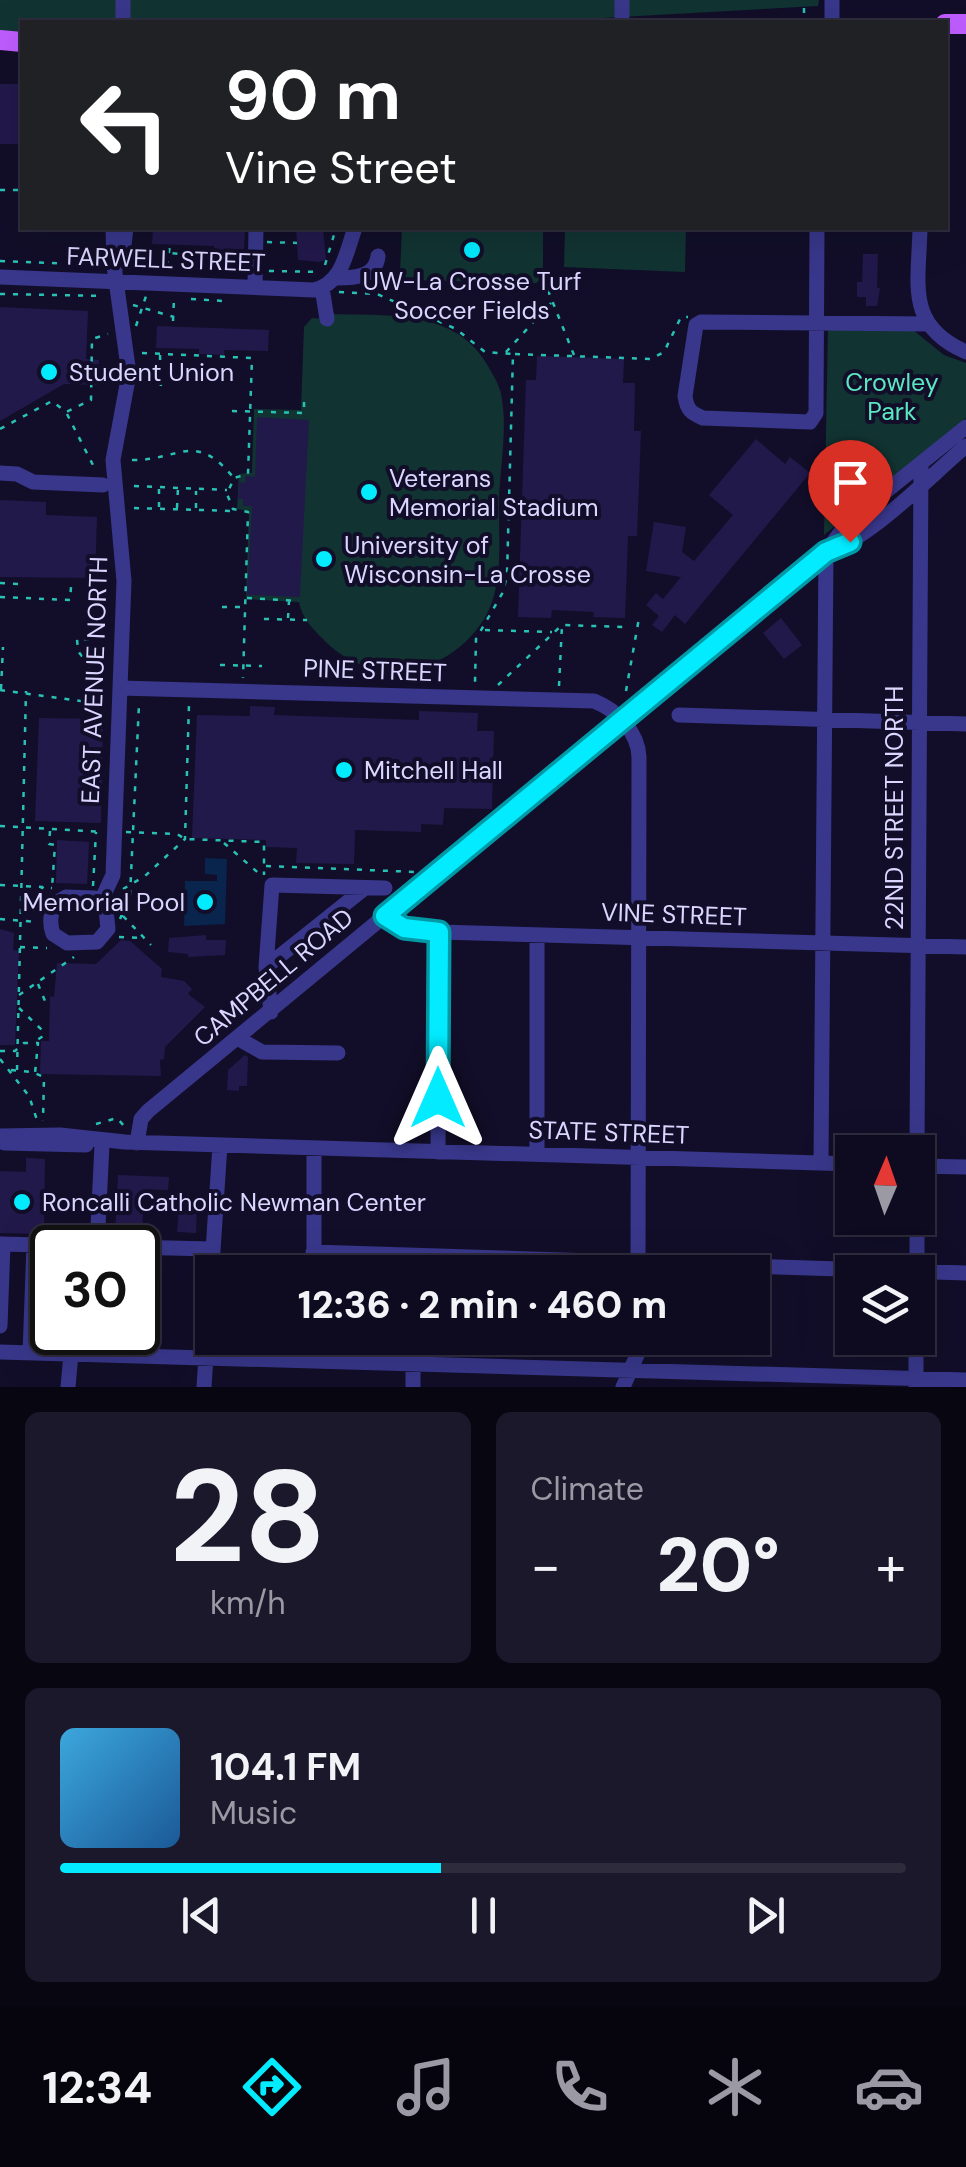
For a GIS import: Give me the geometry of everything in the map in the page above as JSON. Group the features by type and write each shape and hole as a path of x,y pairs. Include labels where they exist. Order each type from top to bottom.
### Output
{"street":[{"name":"EAST AVENUE NORTH","path":"50,922 53,934 60,940 98,942 108,929 109,919 96,895 112,874 124,581 113,460 129,374 113,230"},
{"name":"EAST AVENUE NORTH","path":"117,281 126,230"},
{"path":"327,319 330,284 353,230"},
{"path":"816,230 815,324 816,414 810,422 703,418 686,408 696,326 701,322 815,324 927,324"},
{"path":"920,230 919,296 927,324 944,342 966,352"},
{"path":"255,287 256,234"},
{"path":"330,284 366,274 374,269 378,256"},
{"name":"FARWELL STREET","path":"0,277 255,287 330,284"},
{"name":"CAMPBELL ROAD","path":"129,1138 148,1111 826,552 849,520 966,428"},
{"name":"CAMPBELL ROAD","path":"826,552 850,542 966,446"},
{"name":"22ND STREET NORTH","path":"917,1135 921,464"},
{"path":"0,473 17,474 33,482 103,485"},
{"path":"821,1163 826,552"},
{"name":"PINE STREET","path":"120,688 594,701 610,707 622,720"},
{"path":"679,715 966,724"},
{"path":"622,720 638,744 638,1255"},
{"path":"271,1012 266,967 268,881 386,888"},
{"path":"266,967 365,888"},
{"path":"50,922 56,894 96,895"},
{"name":"VINE STREET","path":"385,916 404,928 439,932 966,948"},
{"path":"438,1152 439,932"},
{"path":"537,935 537,1154"},
{"path":"239,1039 262,1052 338,1054"},
{"name":"STATE STREET","path":"0,1139 60,1135 220,1145 835,1163"},
{"name":"STATE STREET","path":"0,1139 60,1146 129,1138"},
{"path":"97,1225 102,1144"},
{"path":"204,1387 220,1145"},
{"path":"313,1255 314,1148"},
{"path":"935,1166 966,1167"},
{"path":"0,1326 2,1244 30,1244"},
{"path":"160,1248 212,1248"},
{"path":"313,1252 374,1255"},
{"path":"770,1270 835,1271"},
{"path":"935,1272 966,1273"},
{"path":"0,1352 30,1353"},
{"path":"67,1355 68,1387"},
{"path":"122,1355 413,1364 626,1380 966,1380"},
{"path":"315,1355 315,1361"},
{"path":"626,1380 638,1355"},
{"path":"916,1355 916,1382"},
{"path":"412,1387 413,1364"}],"path":[{"path":"804,8 804,20"},
{"path":"256,234 297,244"},
{"path":"166,267 170,245"},
{"path":"135,274 155,255 169,252 186,257 201,268"},
{"path":"0,261 106,266"},
{"path":"144,266 255,270 377,294 456,329 486,352 505,354 651,359 664,352 681,317 686,317"},
{"path":"543,278 575,356"},
{"path":"134,332 146,294"},
{"path":"127,302 174,319 174,296"},
{"path":"505,354 552,301"},
{"path":"66,412 90,400 92,338 113,333"},
{"path":"127,353 252,358 248,474 234,478 227,490 228,500 236,511"},
{"path":"160,354 161,391"},
{"path":"475,685 476,640 503,592 506,575 513,354"},
{"path":"232,411 304,413 304,396"},
{"path":"0,429 52,400 66,412 103,485"},
{"path":"132,460 156,460 194,449 215,458 234,478"},
{"path":"134,486 227,490"},
{"path":"158,509 159,486"},
{"path":"177,510 178,488"},
{"path":"196,488 196,510"},
{"path":"134,508 248,512 242,692"},
{"path":"0,583 20,584"},
{"path":"0,597 70,600 71,588"},
{"path":"245,598 298,600"},
{"path":"264,599 264,608"},
{"path":"288,619 289,600"},
{"path":"222,607 245,607"},
{"path":"626,691 639,618"},
{"path":"264,619 306,620"},
{"path":"88,620 113,620"},
{"path":"559,688 562,625"},
{"path":"497,686 562,625 626,628"},
{"path":"483,630 554,632"},
{"path":"98,677 78,651 77,639 112,640"},
{"path":"3,647 0,690 102,704"},
{"path":"220,665 262,666"},
{"path":"82,700 98,677 110,672"},
{"path":"14,1070 23,906 26,691"},
{"path":"117,890 129,888 185,839 189,704"},
{"path":"0,826 106,832"},
{"path":"1,884 42,887 56,894 55,845 49,844 50,830"},
{"path":"96,832 96,895"},
{"path":"124,832 264,842 268,881"},
{"path":"222,841 268,881"},
{"path":"264,866 421,872"},
{"path":"122,916 151,945"},
{"path":"0,919 50,922"},
{"path":"118,938 145,938"},
{"path":"18,947 51,948"},
{"path":"18,995 76,956"},
{"path":"37,982 50,1003"},
{"path":"0,1051 17,1049 43,1036 43,1031 18,1006"},
{"path":"35,1041 35,1073"},
{"path":"0,1060 14,1070 41,1125 44,1077 14,1070"},
{"path":"117,1118 129,1138"}],"green space":[{"path":"0,0 819,0 818,6 567,20 20,20 20,34 0,33"},
{"name":"UW-La Crosse Turf Soccer Fields","path":"402,230 543,230 543,278 536,283 406,280 400,273"},
{"path":"565,230 686,230 685,272 564,267"},
{"name":"Veterans Memorial Stadium","path":"332,314 398,316 439,325 474,347 501,394 504,433 499,561 491,606 469,639 450,654 408,670 363,666 342,655 311,627 299,602 246,599 249,511 237,509 239,474 252,473 254,409 301,410 304,327 312,318 324,319"},
{"name":"Crowley Park","path":"828,328 913,330 944,355 966,363 966,418 824,535"}],"water":[{"name":"Memorial Pool","path":"205,858 227,859 225,924 184,926 185,881 217,881 217,875 205,874"}],"building":[{"path":"0,84 20,84 20,144 0,144"},
{"path":"153,230 245,230 244,250 239,250 239,254 214,253 214,246 152,244"},
{"path":"296,230 323,230 326,260 298,260"},
{"path":"863,254 878,254 877,306 866,306 866,297 857,297"},
{"name":"Student Union","path":"0,307 88,311 86,359 99,360 98,385 64,384 0,421"},
{"path":"157,326 269,330 268,351 224,350 224,355 199,354 199,349 156,348"},
{"path":"537,356 624,359 623,383 635,383 634,431 641,431 637,536 628,536 625,618 552,610 551,618 518,617 526,380 536,380"},
{"path":"257,417 309,420 300,597 247,595 252,506 243,506 243,499 238,499 239,482 245,483 245,476 255,477"},
{"path":"756,439 785,464 790,457 810,473 685,624 675,615 662,632 652,625 659,616 646,605 656,593 663,599 681,577 646,571 654,522 686,527 682,552 694,561 733,515 709,495"},
{"path":"0,500 46,502 46,515 97,517 95,578 0,577"},
{"path":"781,618 802,645 784,659 763,633"},
{"name":"Mitchell Hall","path":"250,706 275,707 274,715 419,720 419,711 478,713 477,731 494,731 492,809 444,808 443,825 421,824 421,832 355,830 354,864 296,863 297,848 266,847 266,840 192,838 197,715 250,716"},
{"path":"39,718 103,719 101,823 35,821"},
{"path":"57,840 89,842 87,884 56,883"},
{"path":"0,929 14,933 13,950 19,951 15,1045 0,1045"},
{"path":"206,935 206,940 226,940 225,955 188,957 168,952 169,938"},
{"path":"121,940 130,941 162,969 161,977 184,981 192,989 188,994 205,1007 165,1047 164,1059 160,1060 161,1076 40,1074 41,1041 49,1041 50,996 54,997 57,963 96,964"},
{"path":"245,1055 247,1086 239,1086 239,1091 227,1090 228,1070"},
{"name":"Roncalli Catholic Newman Center","path":"26,1158 45,1159 44,1225 30,1225 30,1234 0,1233 0,1171 26,1172"},
{"path":"118,1175 169,1177 168,1190 144,1189 142,1225 116,1225"},
{"path":"179,1202 197,1203 196,1233 177,1232"}],"place":[{"name":"UW-La Crosse Turf Soccer Fields","path":"472,250"},
{"name":"Student Union","path":"49,372"},
{"name":"Veterans Memorial Stadium","path":"369,492"},
{"name":"University of Wisconsin-La Crosse","path":"324,559"},
{"name":"Mitchell Hall","path":"344,770"},
{"name":"Memorial Pool","path":"205,902"},
{"name":"Roncalli Catholic Newman Center","path":"22,1202"}],"route":[{"path":"438,1098 439,932 404,928 385,916 826,552 850,542"}]}
